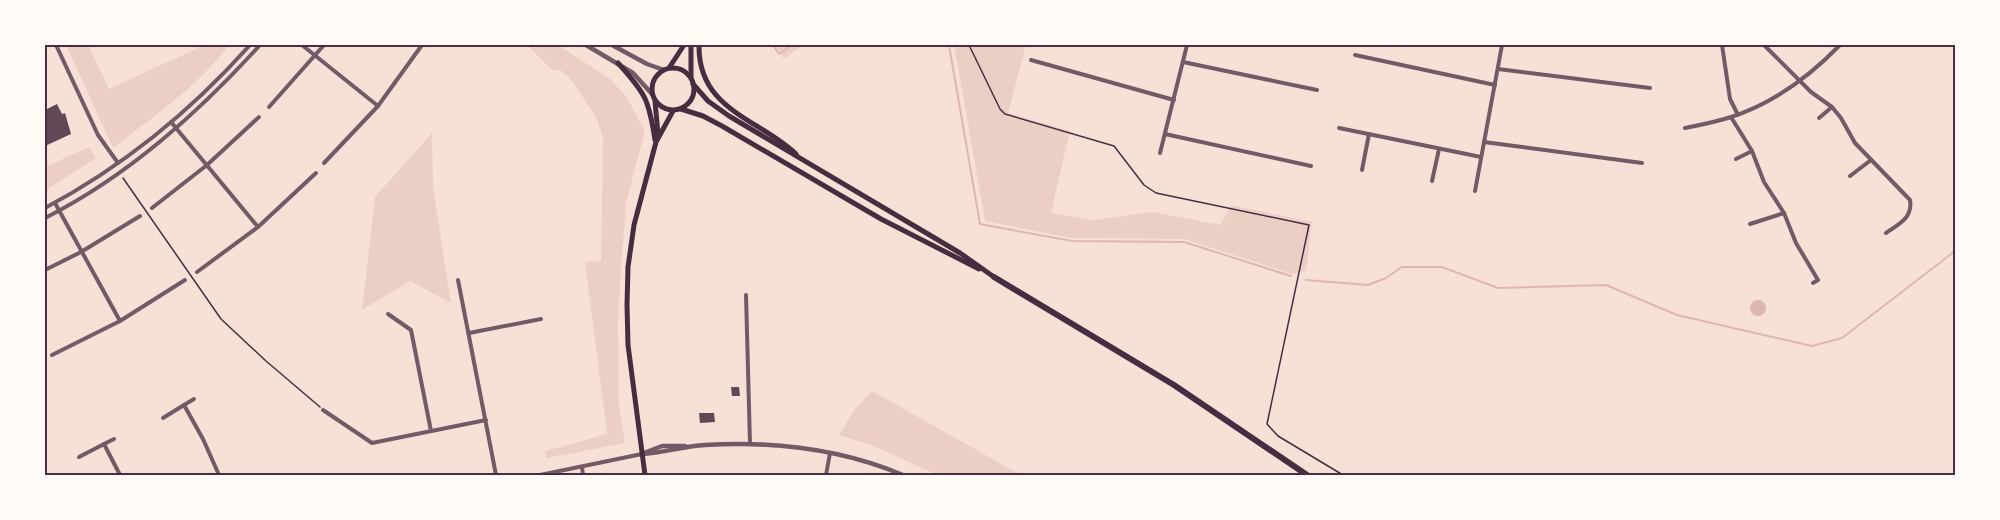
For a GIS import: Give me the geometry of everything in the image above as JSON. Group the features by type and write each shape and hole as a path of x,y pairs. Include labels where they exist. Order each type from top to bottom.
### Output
{"highway":[{"path":"994,276 1174,385 1307,475"}],"main road":[{"path":"667,69 684,45"},
{"path":"655,101 660,106 673,111 686,106 693,96 691,45"},
{"path":"699,45 704,76 720,100 731,110 789,147 804,161"},
{"path":"618,63 647,100 657,139"},
{"path":"657,139 652,82 659,73 667,69 681,69 718,109 960,253 994,276"},
{"path":"681,109 703,116 722,126 881,219 944,253 994,276"},
{"path":"645,475 628,345 628,267 634,225 657,139 673,111"}],"street":[{"path":"56,45 98,135 118,163"},
{"path":"45,208 118,163 171,122 250,45"},
{"path":"45,218 60,211 120,172 176,128 215,93 260,45"},
{"path":"302,45 378,106"},
{"path":"269,107 324,45"},
{"path":"324,163 378,106 422,45"},
{"path":"586,45 618,63 641,80 652,94"},
{"path":"612,45 647,64 667,69"},
{"path":"1160,153 1187,45"},
{"path":"1475,191 1502,45"},
{"path":"1722,45 1730,99 1737,115"},
{"path":"1764,45 1810,92 1832,107 1856,143 1910,200 1911,208 1908,217 1886,233"},
{"path":"1685,128 1731,117 1770,101 1801,82 1840,45"},
{"path":"1355,55 1495,85"},
{"path":"1031,60 1174,100"},
{"path":"1183,62 1317,90"},
{"path":"1498,69 1650,88"},
{"path":"1819,118 1832,107"},
{"path":"152,208 207,165 259,117"},
{"path":"1731,117 1752,151 1764,182 1784,213 1796,243 1812,266 1818,280 1813,283"},
{"path":"171,122 258,226"},
{"path":"1339,128 1481,157"},
{"path":"1165,134 1311,166"},
{"path":"1362,170 1369,134"},
{"path":"1484,142 1642,163"},
{"path":"1432,182 1439,148"},
{"path":"1736,159 1752,151"},
{"path":"1850,176 1871,160"},
{"path":"197,272 258,226 315,173"},
{"path":"55,202 120,321"},
{"path":"1750,224 1784,213"},
{"path":"45,270 81,252 140,216"},
{"path":"52,355 120,321 185,280"},
{"path":"458,280 496,475"},
{"path":"746,295 750,444"},
{"path":"388,314 411,330 431,432"},
{"path":"469,333 541,319"},
{"path":"163,418 194,399"},
{"path":"184,405 219,475"},
{"path":"323,410 372,443 486,420"},
{"path":"79,457 114,439"},
{"path":"104,444 120,475"},
{"path":"540,475 642,454 671,451 687,446 750,444 830,453 870,463 903,475"},
{"path":"826,475 830,453"},
{"path":"582,467 583,475"}],"path":[{"path":"969,45 1000,109 1005,114 1114,146 1144,185 1156,193 1309,225 1267,424 1278,435 1343,475"},
{"path":"120,172 221,318 323,410"}],"shaded area":[{"path":"66,45 88,45 109,89 198,48 197,45 229,45 189,87 113,148"},
{"path":"527,45 558,45 610,79 626,96 645,131 626,203 621,268 618,322 619,407 625,443 547,458 545,451 607,434 585,262 601,261 603,137 596,117 570,78 562,71 552,70"},
{"path":"775,45 803,45 784,59"},
{"path":"954,45 1026,45 1008,113 1070,131 1051,213 1094,220 1153,212 1220,225 1231,205 1312,222 1306,271 1292,274 1184,239 1071,238 985,221"},
{"path":"432,133 433,187 451,303 410,281 362,310 375,197"},
{"path":"89,147 96,158 45,191 45,167"},
{"path":"1758,300 1764,302 1766,308 1764,314 1758,316 1752,314 1750,308 1752,302"},
{"path":"872,391 1021,475 938,475 871,445 839,435 855,409"}],"building":[{"path":"57,104 62,114 65,113 71,134 45,146 45,110"},
{"path":"731,387 739,387 740,396 732,396"},
{"path":"699,413 714,413 715,422 700,423"}],"waterway":[{"path":"773,45 779,54 792,45"},
{"path":"949,45 980,224 1072,241 1184,242 1291,276"},
{"path":"1306,280 1368,285 1386,278 1402,267 1442,267 1498,288 1606,285 1677,315 1812,346 1842,338 1955,251"}]}
